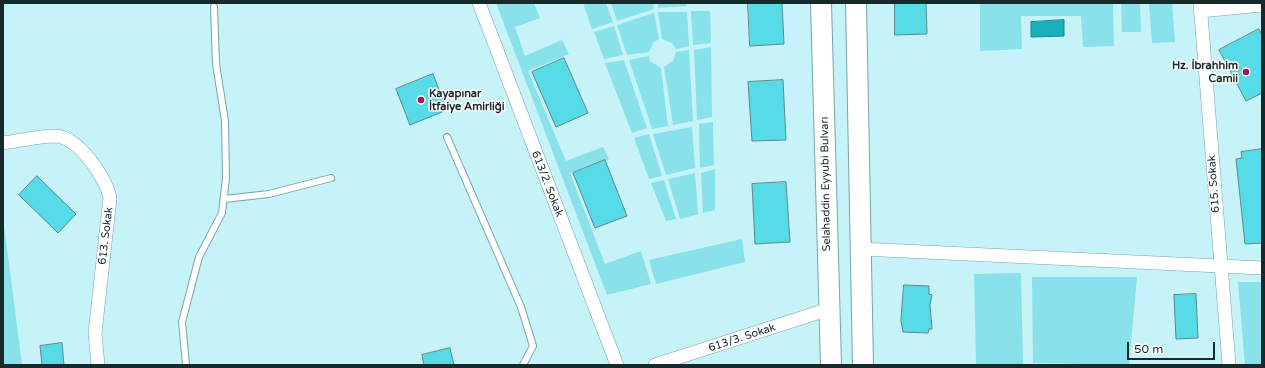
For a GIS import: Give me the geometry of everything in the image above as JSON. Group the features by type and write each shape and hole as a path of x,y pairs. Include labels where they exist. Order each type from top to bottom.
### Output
{"main road":[{"name":"Selahaddin Eyyubi Bulvarı","path":"821,3 831,365"},
{"path":"856,3 863,365"}],"street":[{"name":"613/2. Sokak","path":"479,3 617,365"},
{"path":"1200,7 1262,6"},
{"name":"615. Sokak","path":"1200,7 1229,365"},
{"name":"613. Sokak","path":"3,143 57,136 74,143 100,173 109,190 110,198 95,333 98,365"},
{"path":"861,249 1262,268"},
{"name":"613/3. Sokak","path":"655,365 829,309"}],"lane":[{"path":"186,365 182,322 199,257 222,213 226,178 225,121 216,64 214,7"},
{"path":"447,137 520,307 532,346 523,365"},
{"path":"224,199 269,194 331,178"}],"shaded area":[{"path":"496,3 534,3 540,18 515,27 525,56 562,40 569,54 528,71 566,161 603,147 609,159 570,173 605,264 641,251 651,284 607,295"},
{"path":"583,3 606,3 613,22 592,29"},
{"path":"611,3 653,3 654,9 617,21"},
{"path":"658,3 686,3 687,6 658,8"},
{"path":"980,3 1113,3 1114,46 1083,47 1081,16 1021,16 1022,49 980,51"},
{"path":"1121,3 1140,3 1141,32 1122,32"},
{"path":"1149,3 1172,3 1175,42 1152,43"},
{"path":"691,11 710,11 711,43 693,45"},
{"path":"658,12 687,12 689,46 676,49 672,43 662,39"},
{"path":"654,13 659,39 653,43 649,52 627,55 617,25"},
{"path":"1064,20 1064,36 1031,37 1031,22"},
{"path":"614,26 623,55 604,59 594,32"},
{"path":"711,47 712,117 697,120 694,50"},
{"path":"689,50 693,121 673,125 664,67 673,61 676,52"},
{"path":"649,56 650,61 661,68 668,126 652,129 629,60"},
{"path":"624,60 647,128 632,133 605,63"},
{"path":"713,122 714,165 700,168 699,124"},
{"path":"692,127 695,168 666,175 653,134"},
{"path":"649,134 662,176 649,179 634,138"},
{"path":"715,169 715,210 703,213 701,173"},
{"path":"695,173 698,214 680,219 668,179"},
{"path":"664,180 676,219 666,221 651,183"},
{"path":"4,225 22,365 3,365"},
{"path":"742,239 745,262 656,284 649,260"},
{"path":"1021,273 1023,365 976,365 974,274"},
{"path":"1032,277 1137,277 1129,365 1033,363"},
{"path":"1238,282 1262,282 1262,365 1245,365"}],"building":[{"path":"748,3 782,3 784,44 750,46"},
{"path":"895,3 926,3 927,34 895,35"},
{"name":"Hz. İbrahhim Camii","path":"1259,29 1262,35 1262,93 1246,101 1219,50"},
{"path":"564,58 588,113 556,127 532,72"},
{"name":"Kayapınar İtfaiye Amirliği","path":"433,74 447,110 410,125 396,89"},
{"path":"783,80 786,140 752,141 748,82"},
{"path":"1262,149 1262,243 1245,244 1236,159 1242,158 1241,152"},
{"path":"605,160 627,216 595,228 573,173"},
{"path":"37,176 76,214 58,233 19,195"},
{"path":"786,182 790,242 755,244 752,184"},
{"path":"904,285 929,286 929,294 932,295 930,305 932,329 929,329 928,333 903,332 901,321"},
{"path":"1196,294 1198,338 1176,339 1174,295"},
{"path":"62,343 64,365 42,365 40,346"},
{"path":"450,348 454,365 424,365 422,355"}],"place":[{"name":"Hz. İbrahhim Camii","path":"1246,72"},
{"name":"Kayapınar İtfaiye Amirliği","path":"421,100"}]}
